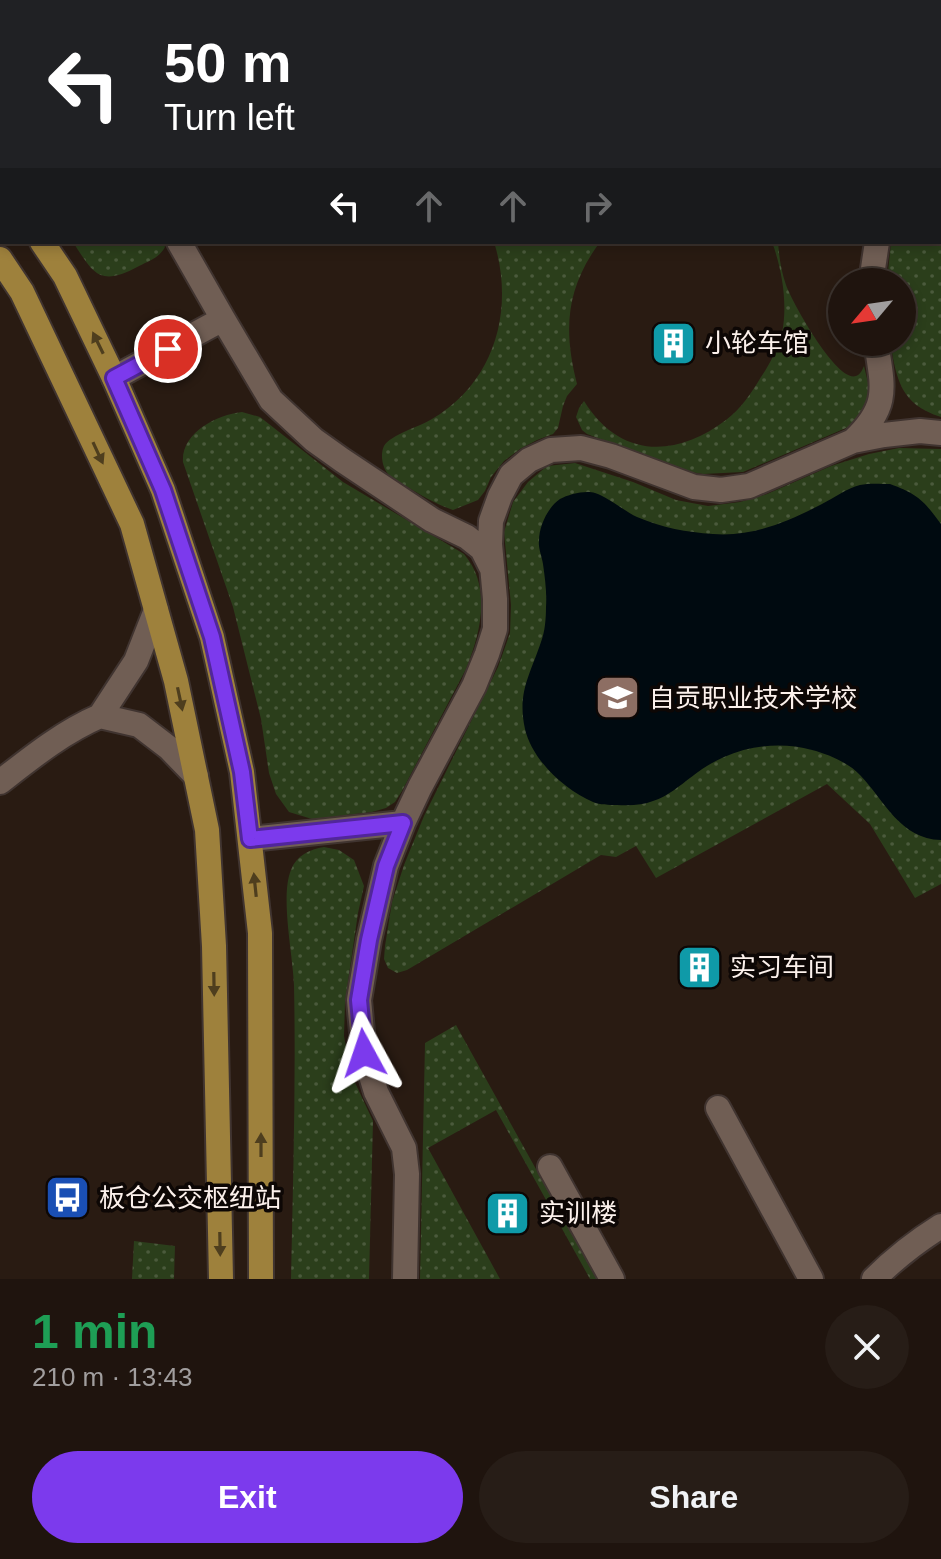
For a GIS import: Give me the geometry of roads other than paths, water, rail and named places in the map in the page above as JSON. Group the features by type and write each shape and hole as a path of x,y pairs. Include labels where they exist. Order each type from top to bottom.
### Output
{"main road":[{"path":"43,244 65,276 163,490 212,637 242,772 260,933 261,1279"},
{"path":"0,259 22,292 132,524 176,681 207,830 214,946 221,1279"}],"street":[{"path":"180,244 271,400 314,440 432,520 467,537 482,549 492,569"},
{"path":"873,268 877,244"},
{"path":"114,378 223,319"},
{"path":"878,356 883,397 893,411 931,432"},
{"path":"853,441 869,426 883,397"},
{"path":"405,1279 407,1174 404,1148 376,1092 364,1053 359,1000 386,866 403,823 474,686 495,629 491,521 511,475 529,460 551,450 581,448 694,487 721,490 749,486 853,441 884,435 931,432"},
{"path":"432,520 468,521 485,514 500,496"},
{"path":"0,782 76,727 100,716 136,661 156,610"},
{"path":"100,716 139,725 169,748 196,776"},
{"path":"250,839 403,823"},
{"path":"718,1108 811,1279"},
{"path":"550,1167 612,1279"},
{"path":"874,1279 924,1236 941,1226"}],"place":[{"name":"小轮车馆","path":"674,343"},
{"name":"自贡职业技术学校","path":"618,698"},
{"name":"实习车间","path":"699,967"},
{"name":"板仓公交枢纽站","path":"68,1198"},
{"name":"实训楼","path":"508,1213"}]}
